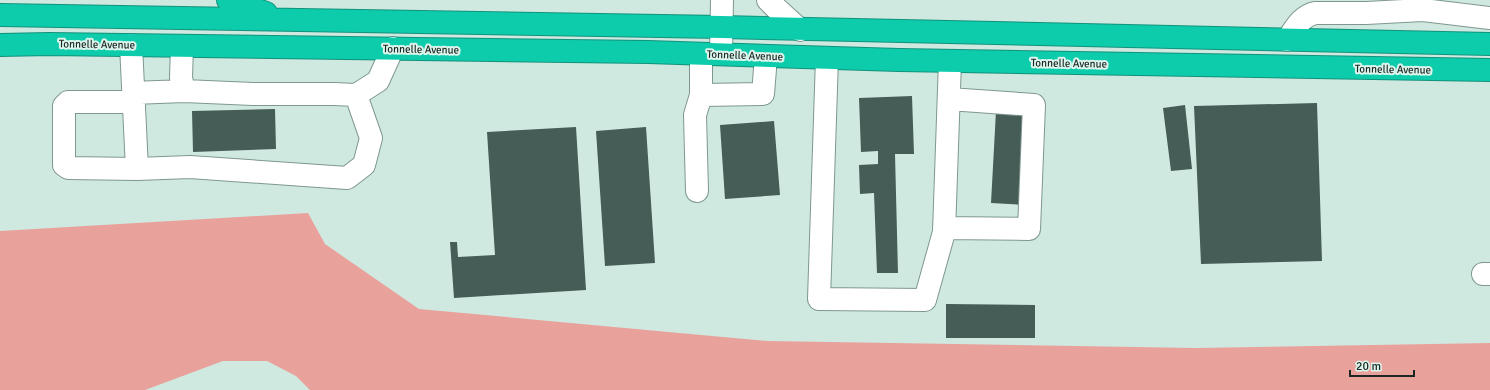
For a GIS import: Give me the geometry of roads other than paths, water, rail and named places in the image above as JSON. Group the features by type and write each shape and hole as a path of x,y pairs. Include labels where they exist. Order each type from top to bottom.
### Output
{"highway":[{"path":"228,0 286,20"},
{"path":"49,44 51,8"},
{"path":"0,15 51,8 286,20 722,27 800,30 1490,44"},
{"name":"Tonnelle Avenue","path":"0,45 49,44 393,48 711,54 950,61 1490,70"}],"lane":[{"path":"697,191 695,115 711,54 722,27 722,0"},
{"path":"768,0 800,30"},
{"path":"1287,40 1303,18 1307,15 1315,13 1423,10 1490,18"},
{"path":"132,45 137,169"},
{"path":"182,46 181,78 184,91"},
{"path":"356,95 371,138 364,165 347,178 190,168 68,168 64,165 64,106 68,102 133,98 184,91 253,94 356,95 378,81 393,48"},
{"path":"701,94 763,94 766,56"},
{"path":"827,58 819,299 925,300 944,228 950,61"},
{"path":"944,228 1029,229 1034,105 949,99"}]}
